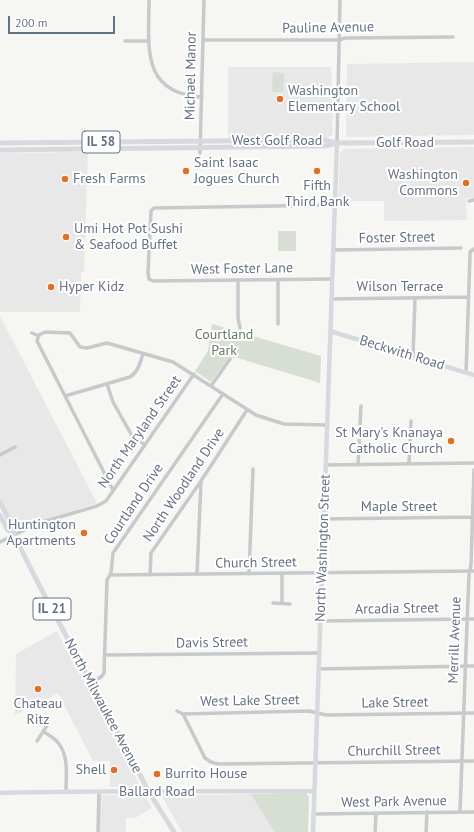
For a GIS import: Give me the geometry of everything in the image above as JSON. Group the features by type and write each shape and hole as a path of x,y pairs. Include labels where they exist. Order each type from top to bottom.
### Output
{"main road":[{"name":"West Golf Road","path":"0,143 324,140 337,143"},
{"name":"Golf Road","path":"337,143 474,142"},
{"name":"West Golf Road","path":"0,150 200,150 324,146 337,143"},
{"name":"North Milwaukee Avenue","path":"0,502 12,526 14,535 92,683 150,792 174,832"},
{"name":"North Milwaukee Avenue","path":"0,515 7,529 14,535"}],"street":[{"path":"150,0 149,56 151,63 160,79 169,88 188,96 202,97"},
{"name":"Michael Manor","path":"200,150 204,0"},
{"path":"337,143 340,0"},
{"name":"Pauline Avenue","path":"203,40 339,40 345,38 453,37"},
{"path":"125,41 149,41"},
{"name":"North Washington Street","path":"313,832 337,143"},
{"path":"469,200 474,200"},
{"name":"West Foster Lane","path":"332,279 153,281 149,279 148,273 151,211 154,208 334,205"},
{"name":"Foster Street","path":"333,250 461,248"},
{"path":"466,373 470,254 473,249"},
{"path":"238,280 238,318 240,328"},
{"path":"278,280 278,324"},
{"name":"Wilson Terrace","path":"331,298 468,297"},
{"path":"413,356 415,298"},
{"name":"Beckwith Road","path":"330,331 474,375"},
{"path":"113,490 37,341 39,336 45,332 70,333 80,347 87,348 107,343 173,362 256,415 284,424 327,425"},
{"path":"32,333 39,336"},
{"path":"65,396 130,377 138,369 143,354"},
{"path":"211,386 230,359"},
{"name":"North Maryland Street","path":"0,542 47,521 100,505 106,501 144,444 194,374"},
{"path":"107,384 113,402 131,434 144,444"},
{"name":"Courtland Drive","path":"92,683 104,673 107,580 110,575 113,553 223,394"},
{"path":"358,465 361,406"},
{"name":"North Woodland Drive","path":"150,575 151,553 201,481 247,410"},
{"path":"409,464 410,421"},
{"path":"0,455 15,447"},
{"path":"325,465 474,463"},
{"path":"249,574 253,469"},
{"name":"Merrill Avenue","path":"460,812 467,619 472,571 474,470"},
{"path":"197,574 201,481"},
{"name":"Maple Street","path":"324,519 473,517"},
{"name":"Church Street","path":"110,575 472,571"},
{"path":"282,573 282,604"},
{"path":"273,603 290,604"},
{"name":"Arcadia Street","path":"320,621 474,619"},
{"name":"Davis Street","path":"105,655 319,653"},
{"path":"318,669 474,666"},
{"path":"177,711 183,714"},
{"name":"West Lake Street","path":"183,714 309,711 317,713"},
{"name":"Lake Street","path":"317,713 326,715 474,713"},
{"name":"Churchill Street","path":"183,714 206,758 211,762 218,764 474,761"},
{"path":"37,741 48,724"},
{"path":"44,732 57,741 60,746 66,763 66,791"},
{"name":"Ballard Road","path":"0,793 66,791 314,791"},
{"path":"98,832 99,792"},
{"path":"426,832 427,812"},
{"name":"West Park Avenue","path":"313,814 474,812"},
{"path":"376,813 376,832"}],"shaded area":[{"path":"474,62 474,135 346,137 347,64"},
{"name":"Washington Elementary School","path":"228,67 331,67 332,135 327,138 228,139"},
{"name":"Washington Commons","path":"474,147 474,198 466,198 467,220 384,221 384,201 338,201 340,153 343,149"},
{"path":"88,152 84,272 81,272 80,312 0,312 0,153"},
{"path":"0,316 97,503 19,528 14,526 0,499"},
{"path":"57,631 138,781 137,787 110,787 110,761 93,761 58,693 15,715 16,654"},
{"path":"251,794 274,832 182,832 162,797 163,796"},
{"path":"98,795 145,795 152,808 135,818 126,818 126,832 97,832"}],"green space":[{"path":"273,72 284,73 283,92 272,92"},
{"path":"278,231 296,231 296,251 278,251"},
{"name":"Courtland Park","path":"212,324 321,356 320,383 238,358 229,357 211,382 195,371 208,351"},
{"path":"305,793 309,797 308,832 274,832 251,794"}],"place":[{"name":"Washington Elementary School","path":"280,99"},
{"name":"Saint Isaac Jogues Church","path":"186,171"},
{"name":"Fifth Third Bank","path":"317,171"},
{"name":"Fresh Farms","path":"65,179"},
{"name":"Washington Commons","path":"466,183"},
{"name":"Umi Hot Pot Sushi & Seafood Buffet","path":"66,237"},
{"name":"Hyper Kidz","path":"51,287"},
{"name":"St Mary's Knanaya Catholic Church","path":"451,441"},
{"name":"Huntington Apartments","path":"84,533"},
{"name":"Chateau Ritz","path":"38,689"},
{"name":"Shell","path":"114,770"},
{"name":"Burrito House","path":"157,774"}]}
